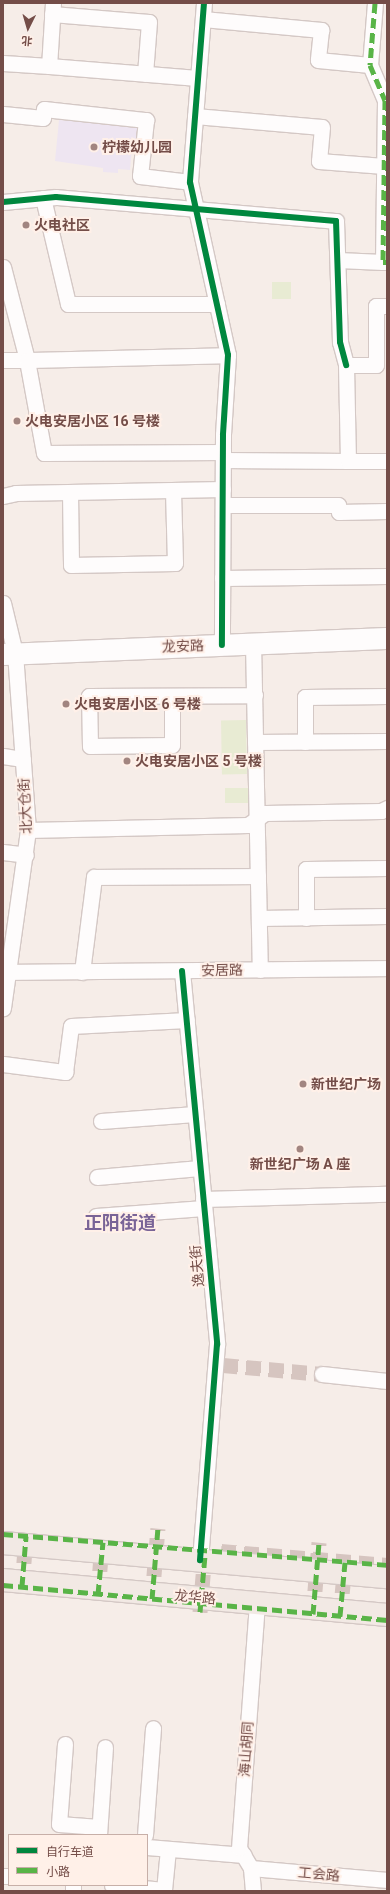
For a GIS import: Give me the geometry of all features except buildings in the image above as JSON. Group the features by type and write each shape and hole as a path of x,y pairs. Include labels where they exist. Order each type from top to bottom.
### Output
{"main road":[{"path":"3,1543 387,1577"},
{"name":"龙华路","path":"3,1580 387,1615"}],"street":[{"path":"204,3 190,182 228,355 223,456 222,645"},
{"path":"338,260 385,262 385,100 370,65 375,3"},
{"path":"49,66 53,8 149,22 145,74"},
{"path":"202,19 321,30 318,60 370,65"},
{"path":"3,66 49,66 198,78"},
{"path":"3,114 43,118 44,109 146,120 140,176 190,182"},
{"path":"195,116 322,127 319,161 384,166"},
{"path":"43,198 68,304 217,304"},
{"path":"3,202 43,198 196,208 336,221 340,342 346,365 348,461"},
{"path":"3,267 27,360 44,453 387,461"},
{"path":"346,365 376,365 376,306 387,306"},
{"path":"3,360 228,355"},
{"path":"3,496 70,492 223,489"},
{"path":"70,492 71,565 175,563 173,490"},
{"path":"223,505 338,505 339,512 387,511"},
{"path":"222,578 387,576"},
{"name":"北大仓街","path":"3,603 23,759 28,830 26,855 8,942 8,972 3,1008"},
{"path":"387,638 387,643"},
{"name":"龙安路","path":"9,653 387,638"},
{"path":"254,643 260,970"},
{"path":"172,696 172,745 90,746 89,696 254,695"},
{"path":"306,742 305,697 387,696"},
{"path":"256,742 387,741"},
{"path":"3,756 23,759"},
{"path":"28,830 248,825 266,813 381,811 387,808"},
{"path":"3,852 26,855"},
{"path":"306,918 306,869 387,868"},
{"path":"82,972 94,877 258,876"},
{"path":"259,918 387,916"},
{"name":"安居路","path":"8,972 387,968"},
{"name":"逸夫街","path":"182,971 219,1364 200,1560"},
{"path":"3,1064 65,1072 71,1026 187,1020"},
{"path":"101,1121 195,1114"},
{"path":"97,1177 200,1168"},
{"path":"96,1216 204,1203 387,1194"},
{"path":"322,1374 387,1381"},
{"name":"海山胡同","path":"253,1891 248,1862 239,1848 257,1603"},
{"path":"144,1834 153,1728"},
{"path":"65,1744 59,1824 99,1831 105,1747"},
{"name":"工会路","path":"148,1848 168,1849 248,1862 387,1880"},
{"path":"122,1886 164,1890 168,1849"}],"shaded area":[{"name":"柠檬幼儿园","path":"59,120 142,127 140,147 132,147 130,170 118,169 118,173 103,172 103,168 55,161"}],"green space":[{"path":"272,282 291,282 291,299 272,299"},
{"path":"221,720 246,720 247,774 222,774"},
{"path":"225,788 249,788 249,803 225,803"}],"tunnel":[{"path":"223,1365 322,1374"},
{"path":"152,1599 158,1528"},
{"path":"22,1586 26,1537"},
{"path":"313,1614 319,1542"},
{"path":"98,1594 102,1543"},
{"path":"221,1551 387,1565"},
{"path":"200,1612 205,1552"},
{"path":"340,1616 345,1564"}],"marked path":[{"path":"375,3 370,65 385,100 383,262 387,262"},
{"path":"152,1599 158,1528"},
{"path":"3,1534 387,1565"},
{"path":"22,1586 26,1536"},
{"path":"98,1594 103,1542"},
{"path":"313,1614 319,1542"},
{"path":"200,1612 205,1555"},
{"path":"340,1616 345,1562"},
{"path":"3,1585 387,1620"}],"cycle path":[{"path":"204,3 190,182 228,355 223,435 222,645"},
{"path":"3,202 56,197 336,221 340,342 346,365"},
{"path":"182,971 217,1344 200,1560"}],"place":[{"name":"柠檬幼儿园","path":"94,147"},
{"name":"火电社区","path":"26,225"},
{"name":"火电安居小区 16 号楼","path":"17,421"},
{"name":"火电安居小区 6 号楼","path":"66,704"},
{"name":"火电安居小区 5 号楼","path":"127,761"},
{"name":"新世纪广场","path":"303,1084"},
{"name":"新世纪广场 A 座","path":"300,1149"}],"district":[{"name":"正阳街道","path":"120,1223"}]}
